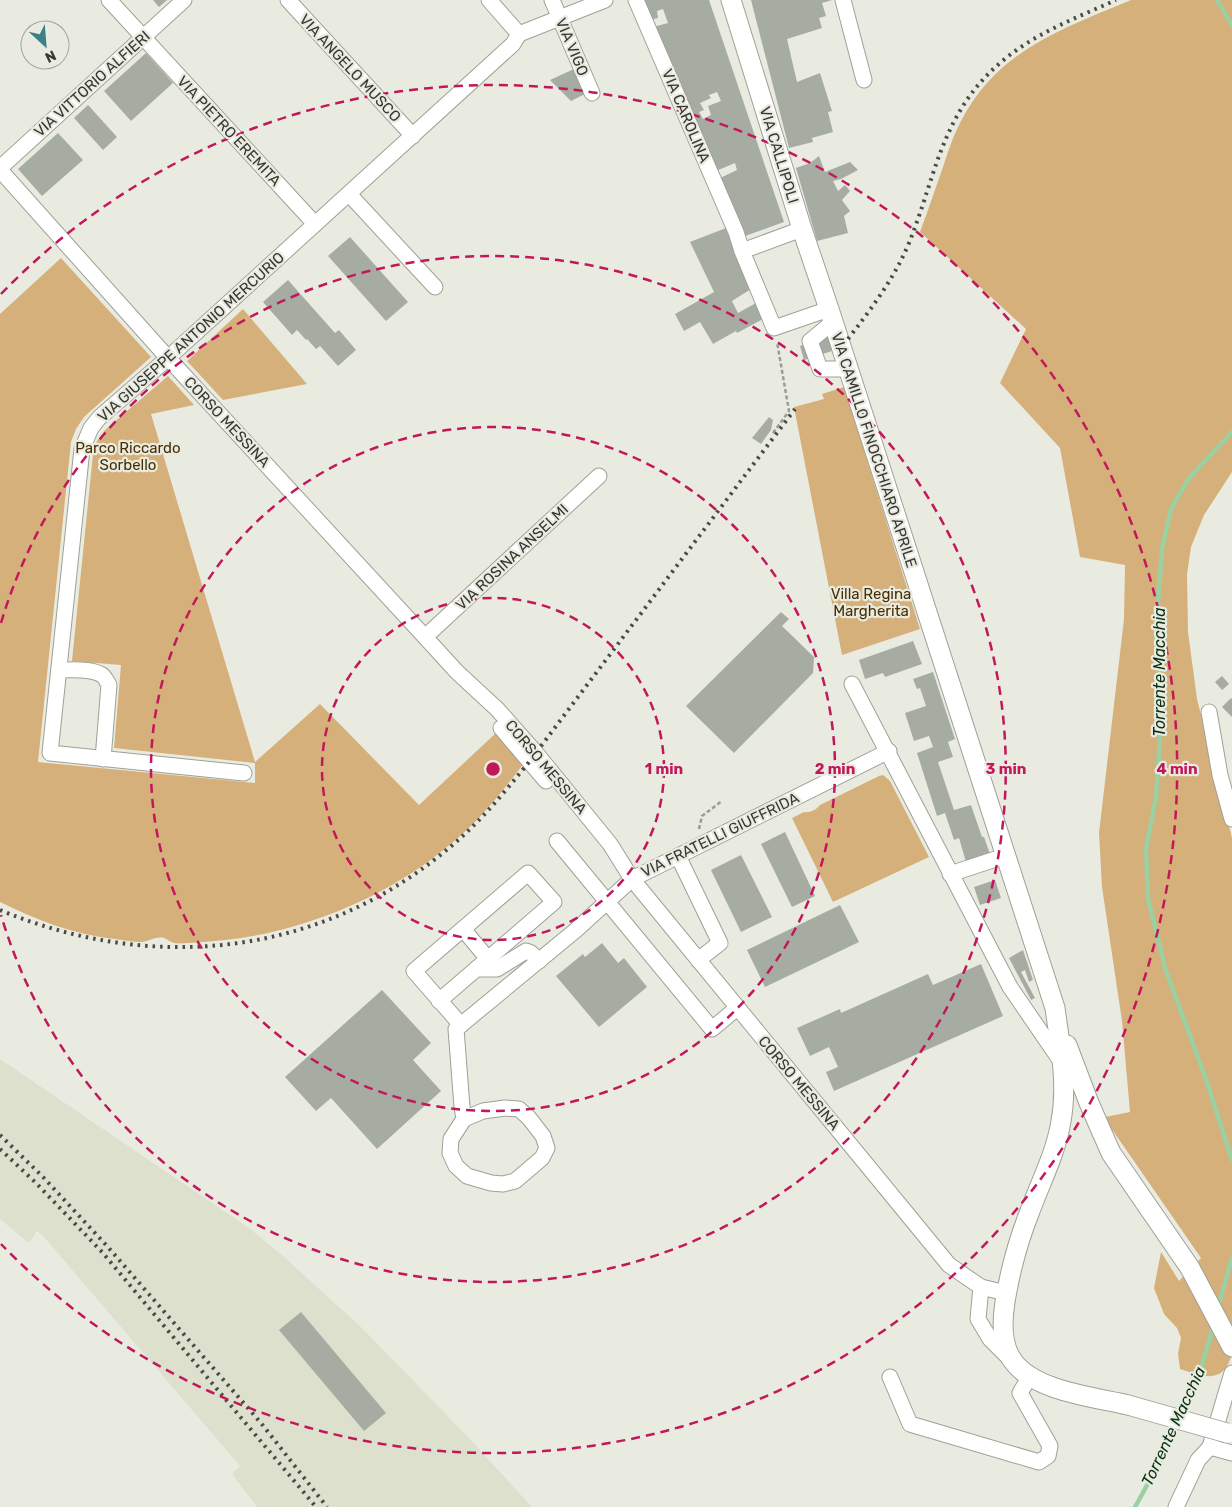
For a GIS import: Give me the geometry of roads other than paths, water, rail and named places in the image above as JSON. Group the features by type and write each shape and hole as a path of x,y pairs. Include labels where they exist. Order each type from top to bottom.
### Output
{"main road":[{"name":"VIA CALLIPOLI","path":"731,0 802,229 831,315"},
{"name":"VIA CAMILLO FINOCCHIARO APRILE","path":"831,315 1055,1008 1064,1096 1061,1122 1056,1143 1019,1241 1003,1312 1004,1341 1013,1361 1023,1372 1052,1388 1128,1405 1230,1434"},
{"path":"1055,1008 1086,1094 1111,1153"},
{"path":"1061,1122 1069,1114 1075,1112 1080,1115 1111,1153 1190,1268 1232,1347"}],"street":[{"name":"VIA PIETRO EREMITA","path":"109,0 315,224"},
{"name":"VIA VITTORIO ALFIERI","path":"0,169 184,0"},
{"name":"VIA ANGELO MUSCO","path":"288,0 413,136"},
{"path":"488,0 519,34 605,0"},
{"name":"VIA VIGO","path":"552,0 592,93"},
{"name":"VIA CAROLINA","path":"636,0 736,232 774,328 831,315"},
{"path":"843,0 864,80"},
{"name":"VIA GIUSEPPE ANTONIO MERCURIO","path":"244,773 50,753 82,449 91,428 100,418 514,44 519,34"},
{"name":"CORSO MESSINA","path":"0,169 168,358 457,672 497,709 536,753 610,844 629,874 698,960 949,1265 981,1287"},
{"path":"349,194 435,287"},
{"path":"742,251 802,229"},
{"path":"831,315 810,341 820,369 849,369"},
{"name":"VIA ROSINA ANSELMI","path":"425,637 599,476"},
{"path":"59,670 97,673 103,676 109,685 103,759"},
{"path":"852,684 1010,987 1062,1064"},
{"path":"1209,712 1220,775 1232,819"},
{"name":"VIA FRATELLI GIUFFRIDA","path":"461,1025 607,902 629,874 678,856 888,751"},
{"path":"557,841 712,1029 737,1008"},
{"path":"678,856 720,942 698,960"},
{"path":"950,874 1005,856"},
{"path":"439,1001 554,902 528,873 414,972 439,1001 461,1025 456,1029 464,1119 451,1139 450,1153 456,1166 467,1176 491,1183 503,1184 515,1181 542,1158 547,1148 543,1136 529,1118 518,1109 505,1108 483,1111 464,1119"},
{"path":"463,929 482,964 497,969 526,951 539,961"},
{"path":"1006,1293 981,1287 978,1319 990,1339 1013,1361"},
{"path":"1176,1507 1198,1460 1210,1447 1232,1373"},
{"path":"890,1377 910,1424 1038,1462 1048,1456 1050,1446 1020,1393 1030,1376"},
{"path":"1210,1447 1232,1453"}],"waterway":[{"name":"Torrente Macchia","path":"1217,0 1232,25"},
{"name":"Torrente Macchia","path":"1232,432 1189,478 1171,509 1162,549 1156,628 1160,738 1156,797 1146,849 1148,899 1166,971 1206,1079 1232,1160"},
{"name":"Torrente Macchia","path":"1218,1307 1232,1258"},
{"name":"Torrente Macchia","path":"1181,1416 1200,1372 1214,1324"},
{"name":"Torrente Macchia","path":"1135,1507 1166,1451 1178,1423"}],"railway":[{"path":"848,339 881,293 903,256 942,147 965,103 980,83 1000,63 1026,43 1055,27 1116,0"},
{"path":"0,910 57,930 115,942 173,947 231,944 287,933 342,914 394,887 456,842 479,821 509,786 795,409"},
{"path":"0,1135 43,1177 107,1246 261,1423 327,1507"},
{"path":"0,1149 36,1183 102,1252 316,1507"}],"park label":[{"name":"Parco Riccardo Sorbello","path":"128,456"},
{"name":"Villa Regina Margherita","path":"871,602"}]}
